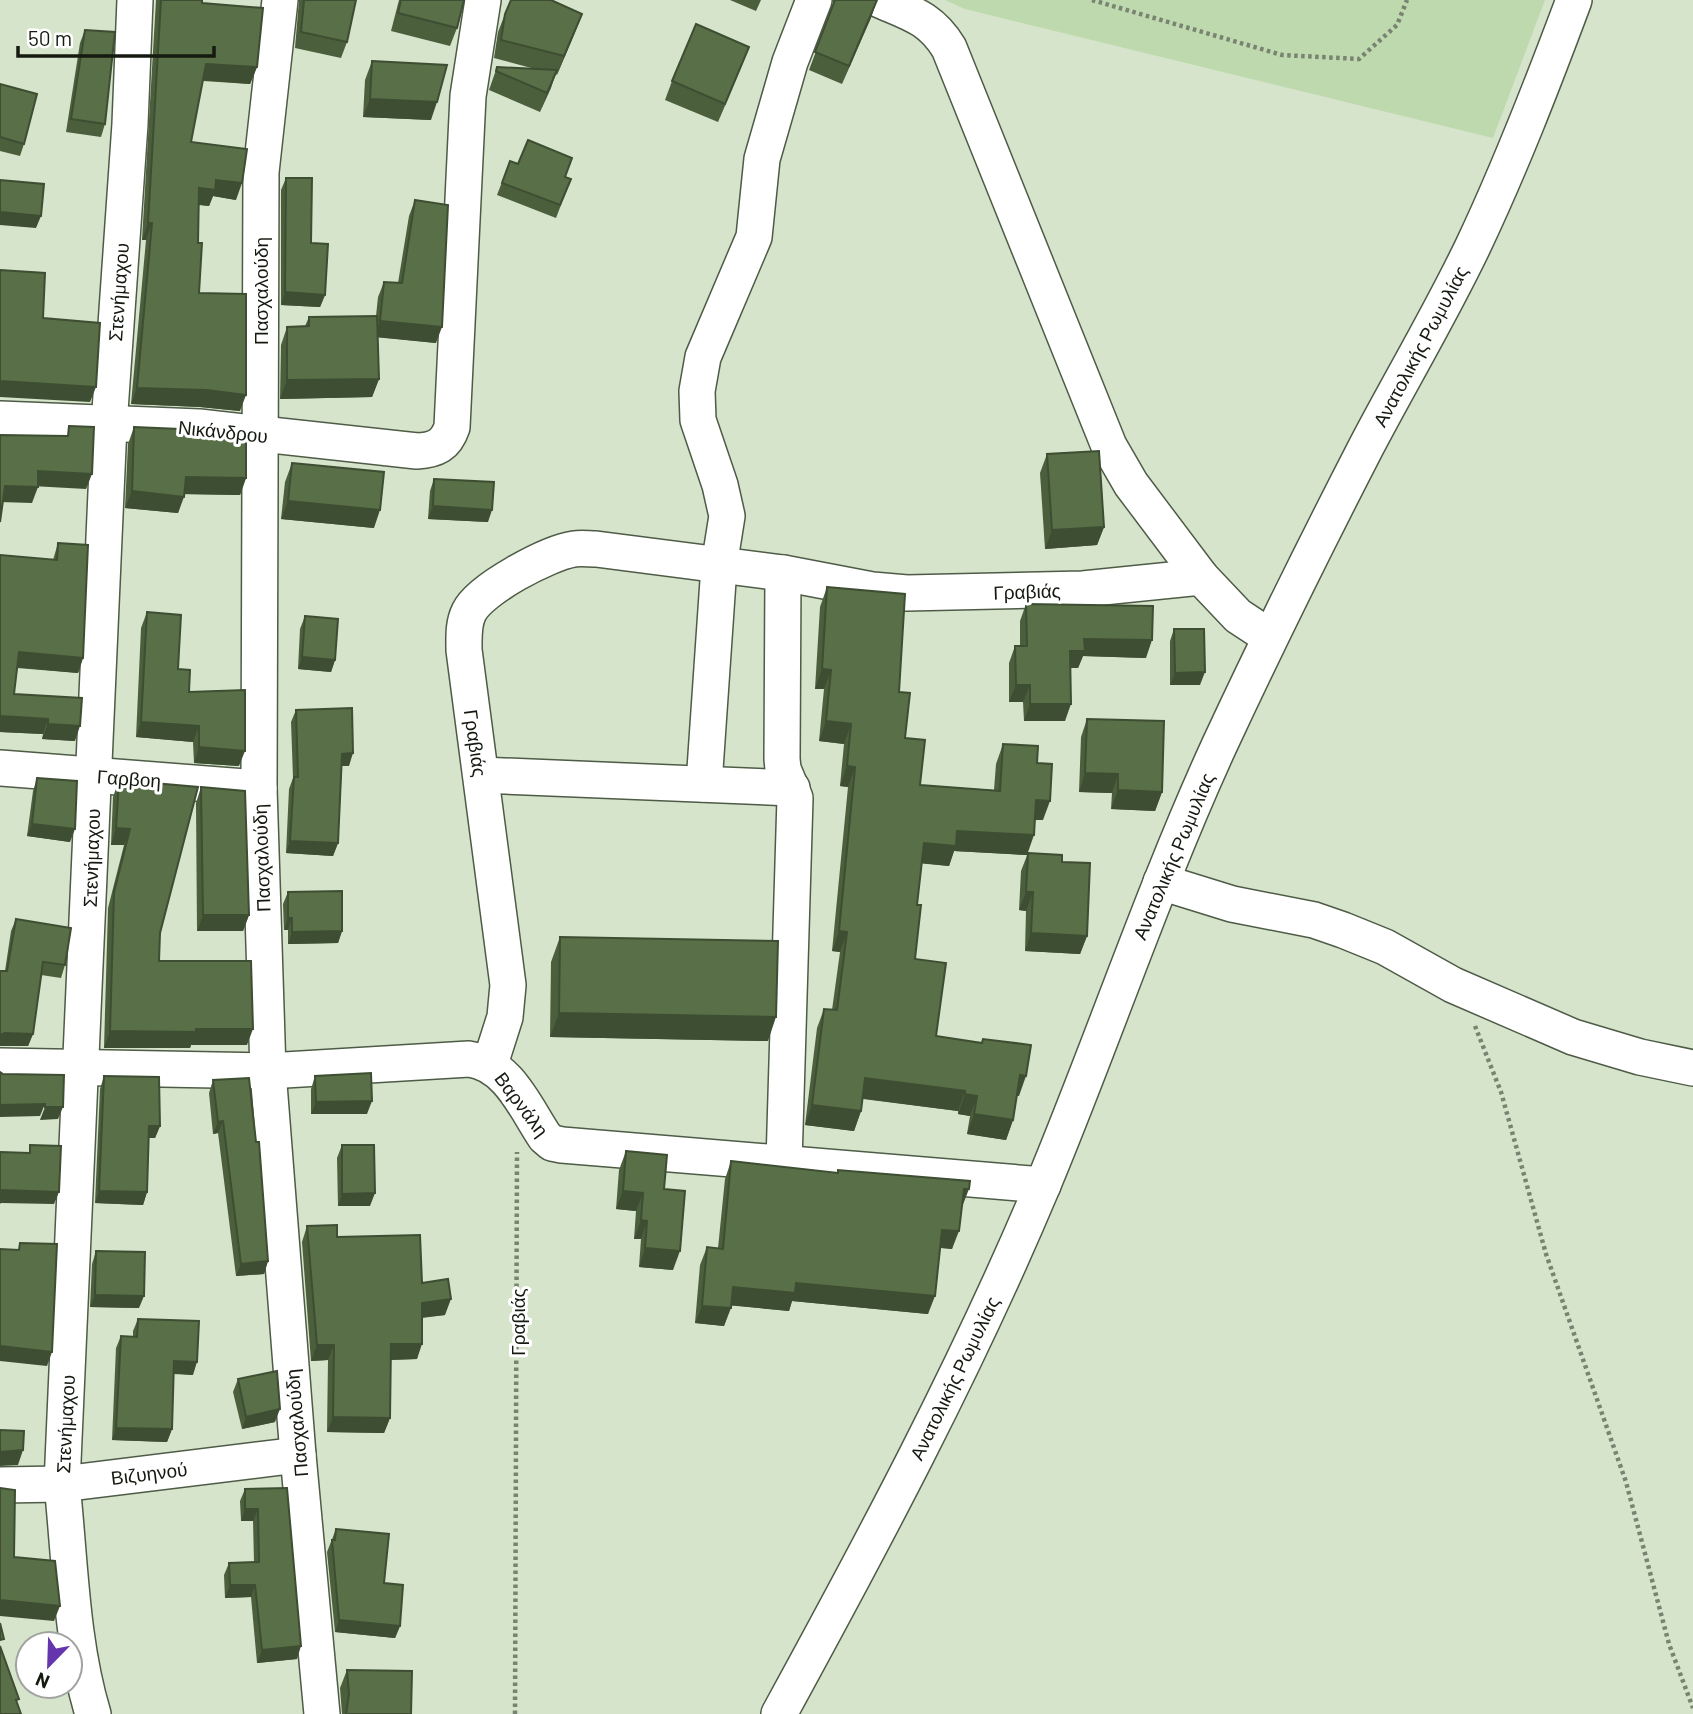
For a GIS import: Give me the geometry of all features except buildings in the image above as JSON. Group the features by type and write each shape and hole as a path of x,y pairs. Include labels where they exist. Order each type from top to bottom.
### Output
{"street":[{"name":"Στενήμαχου","path":"93,1714 82,1673 62,1484 109,425 130,124 135,0"},
{"name":"Πασχαλούδη","path":"279,0 261,172 259,788 268,1070 298,1455 322,1714"},
{"name":"Νικάνδρου","path":"0,419 199,427 417,452 443,445 452,427 468,96 484,0"},
{"path":"704,784 719,566 726,508 698,421 698,378 703,357 754,237 762,159 801,29 814,0"},
{"path":"880,0 923,19 940,33 949,48 1108,446 1131,484 1201,577 1238,616 1270,637"},
{"name":"Ανατολικής Ρωμυλίας","path":"779,1714 912,1463 984,1320 1043,1185 1161,882 1208,770 1270,637 1367,444 1471,250 1512,160 1574,0"},
{"name":"Γραβιάς","path":"489,1064 505,1017 508,985 464,650 464,627 469,611 480,597 498,584 552,555 574,549 596,549 783,573 872,590 929,593 1083,589 1201,577"},
{"path":"783,573 782,759 795,798 783,1163"},
{"name":"Γαρβοη","path":"0,768 259,788"},
{"path":"481,775 792,788"},
{"path":"1161,882 1211,899 1314,920 1343,930 1385,947 1452,985 1595,1045 1691,1063"},
{"name":"Βαρνάλη","path":"0,1066 268,1070 469,1059 489,1064 502,1073 545,1137 552,1143 701,1158 1043,1185"},
{"name":"Βιζυηνού","path":"0,1485 62,1484 298,1455"}],"path":[{"path":"1092,0 1282,55 1359,60 1397,25 1407,0"},
{"path":"1452,985 1468,1009 1501,1091 1546,1254 1626,1482 1669,1644 1693,1708"},
{"name":"Γραβιάς","path":"514,1143 519,1157 515,1714"}],"green space":[{"path":"945,0 1545,0 1493,138 965,9"}]}
